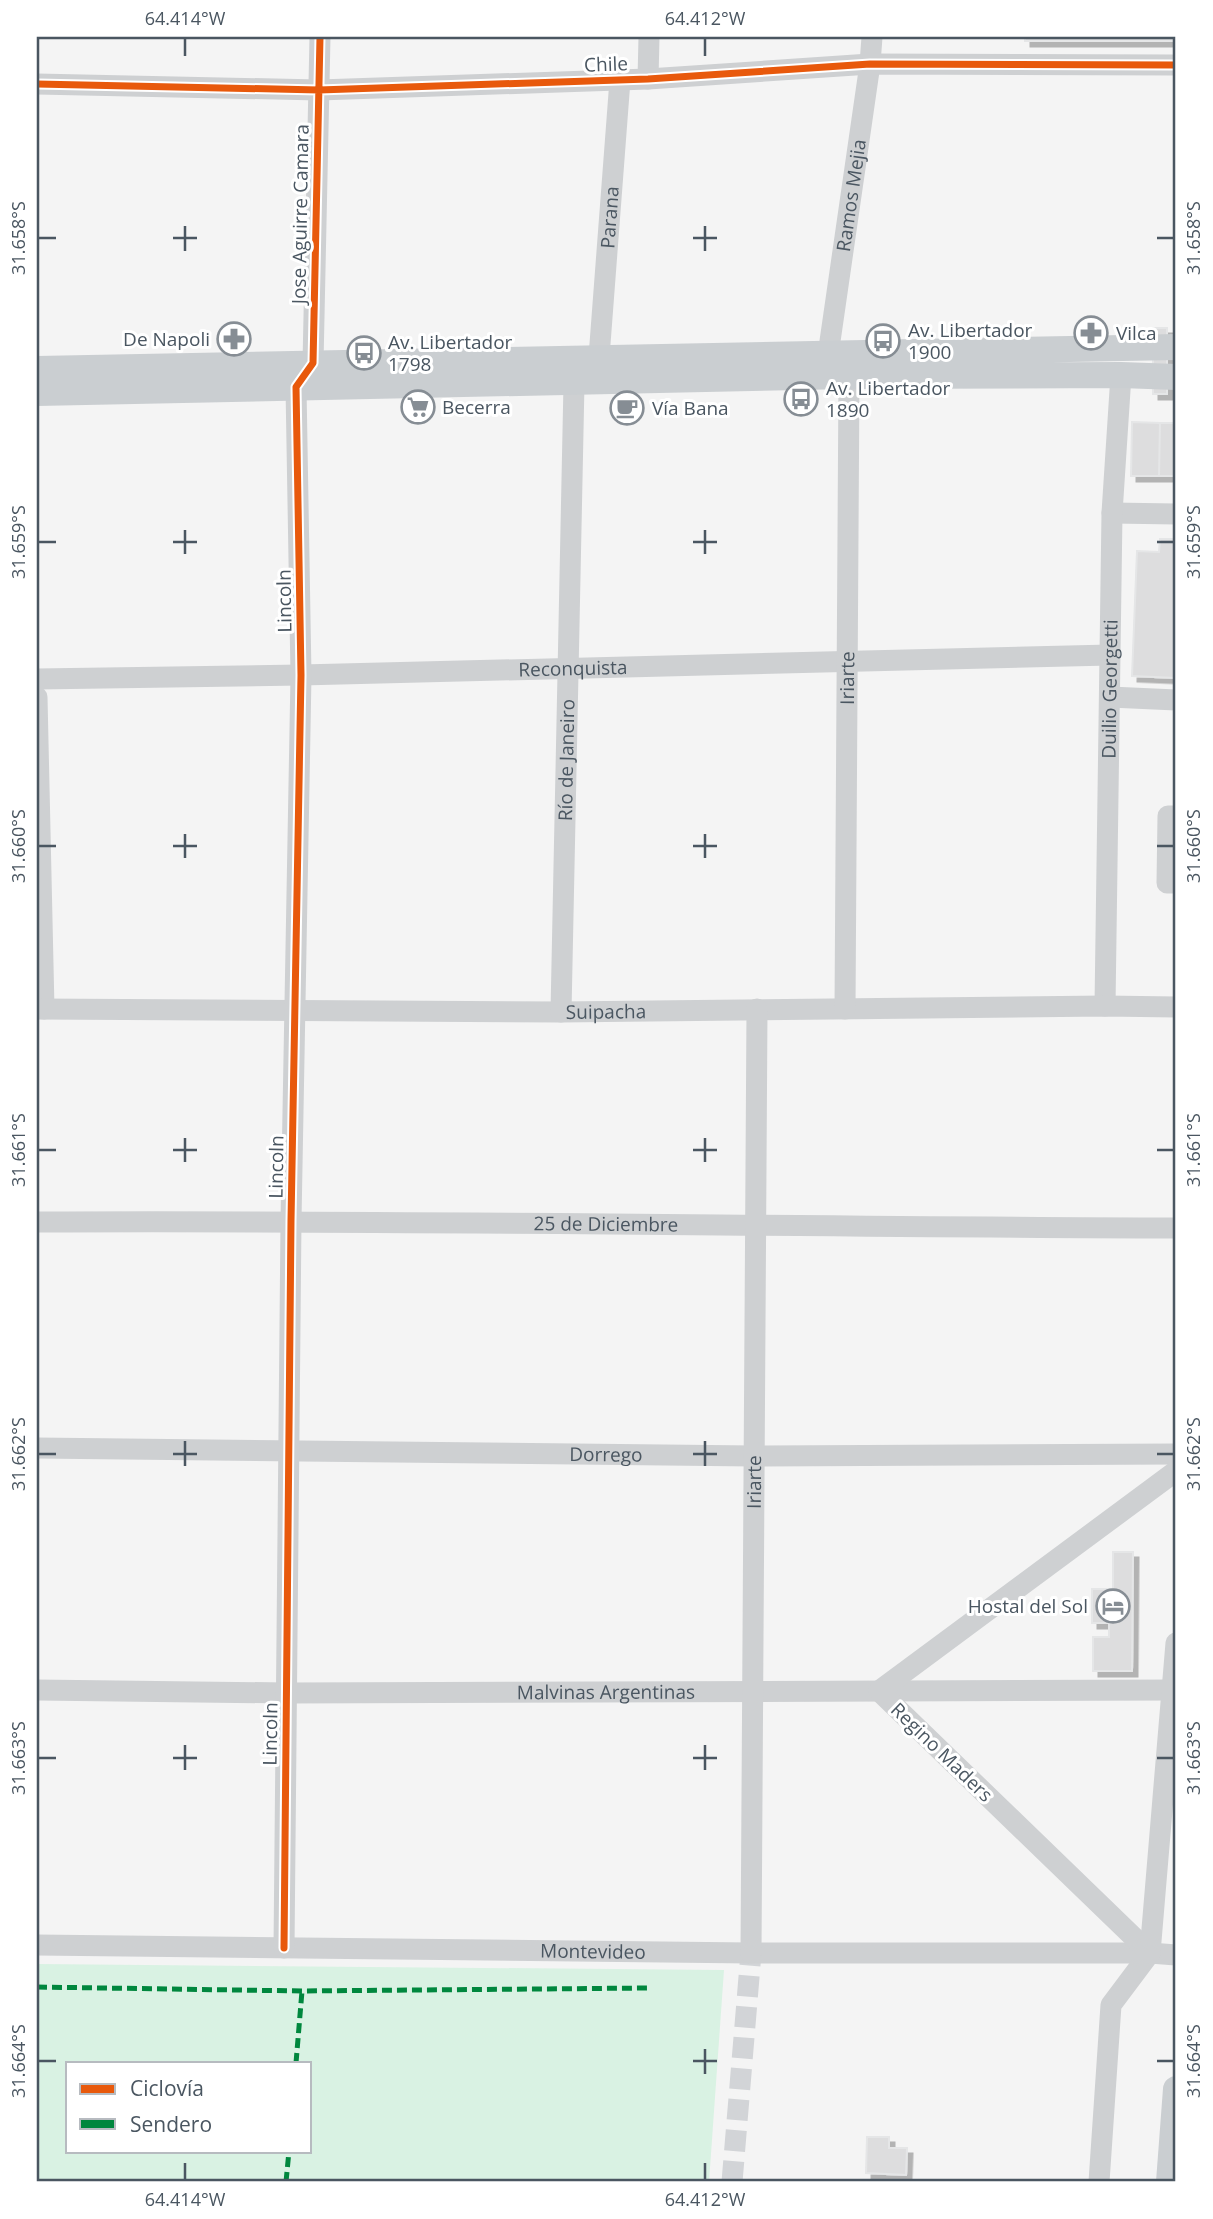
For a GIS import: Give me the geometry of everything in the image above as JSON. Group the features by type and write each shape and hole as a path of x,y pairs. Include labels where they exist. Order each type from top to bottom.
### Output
{"main road":[{"path":"37,369 600,356 828,355 1176,347"},
{"path":"37,393 849,376 1176,377"},
{"path":"1169,2182 1176,2089"}],"street":[{"name":"Jose Aguirre Camara","path":"313,363 320,37"},
{"path":"648,79 649,37"},
{"name":"Ramos Mejia","path":"828,355 872,37"},
{"name":"Chile","path":"37,84 318,90 648,79 870,64 1176,65"},
{"name":"Parana","path":"600,356 620,80"},
{"path":"828,355 849,376"},
{"path":"296,387 313,363"},
{"name":"Duilio Georgetti","path":"1105,1006 1112,513 1121,375"},
{"name":"Iriarte","path":"845,1009 845,661 849,376"},
{"name":"Río de Janeiro","path":"561,1012 574,383"},
{"name":"Lincoln","path":"284,1948 291,1221 301,675 296,387"},
{"path":"1112,513 1176,514"},
{"name":"Reconquista","path":"37,679 1110,655"},
{"path":"1110,696 1176,700"},
{"path":"37,697 40,1009"},
{"path":"1176,816 1168,816 1167,883 1176,883"},
{"name":"Suipacha","path":"40,1009 561,1012 1176,1007"},
{"name":"Iriarte","path":"751,1954 757,1009"},
{"name":"25 de Diciembre","path":"37,1222 291,1221 755,1227 1176,1228"},
{"name":"Dorrego","path":"37,1448 754,1456 1176,1454"},
{"name":"Regino Maders","path":"1150,1953 878,1691 1176,1471"},
{"path":"1099,2182 1111,2006 1150,1953 1176,1643"},
{"name":"Malvinas Argentinas","path":"37,1690 287,1693 1173,1690"},
{"name":"Montevideo","path":"37,1945 751,1954 1176,1955"}],"green space":[{"path":"37,1964 724,1970 709,2182 37,2182"}],"building":[{"path":"1025,37 1176,37 1176,41 1025,41"},
{"path":"1153,328 1167,328 1167,394 1153,394"},
{"path":"1132,422 1160,423 1159,476 1131,476"},
{"path":"1160,423 1176,423 1176,476 1159,476"},
{"path":"1160,539 1176,539 1176,678 1132,676 1137,551 1159,552"},
{"name":"Hostal del Sol","path":"1113,1552 1133,1552 1132,1671 1093,1671 1093,1637 1109,1637 1109,1623 1092,1623 1092,1589 1113,1589"},
{"path":"867,2137 889,2137 889,2148 907,2148 906,2175 866,2173"}],"tunnel":[{"path":"732,2182 751,1953"}],"marked path":[{"path":"37,1987 302,1991 650,1988"},
{"path":"296,2062 302,1991"},
{"path":"286,2182 289,2152"}],"cycle path":[{"path":"284,1948 291,1221 301,675 296,387 313,363 320,37"},
{"path":"37,84 319,90 648,79 870,64 1176,65"}],"place":[{"name":"Vilca","path":"1091,333"},
{"name":"De Napoli","path":"234,339"},
{"name":"Av. Libertador 1900","path":"883,341"},
{"name":"Av. Libertador 1798","path":"364,353"},
{"name":"Av. Libertador 1890","path":"801,399"},
{"name":"Becerra","path":"418,407"},
{"name":"Vía Bana","path":"627,408"},
{"name":"Hostal del Sol","path":"1113,1606"}]}
